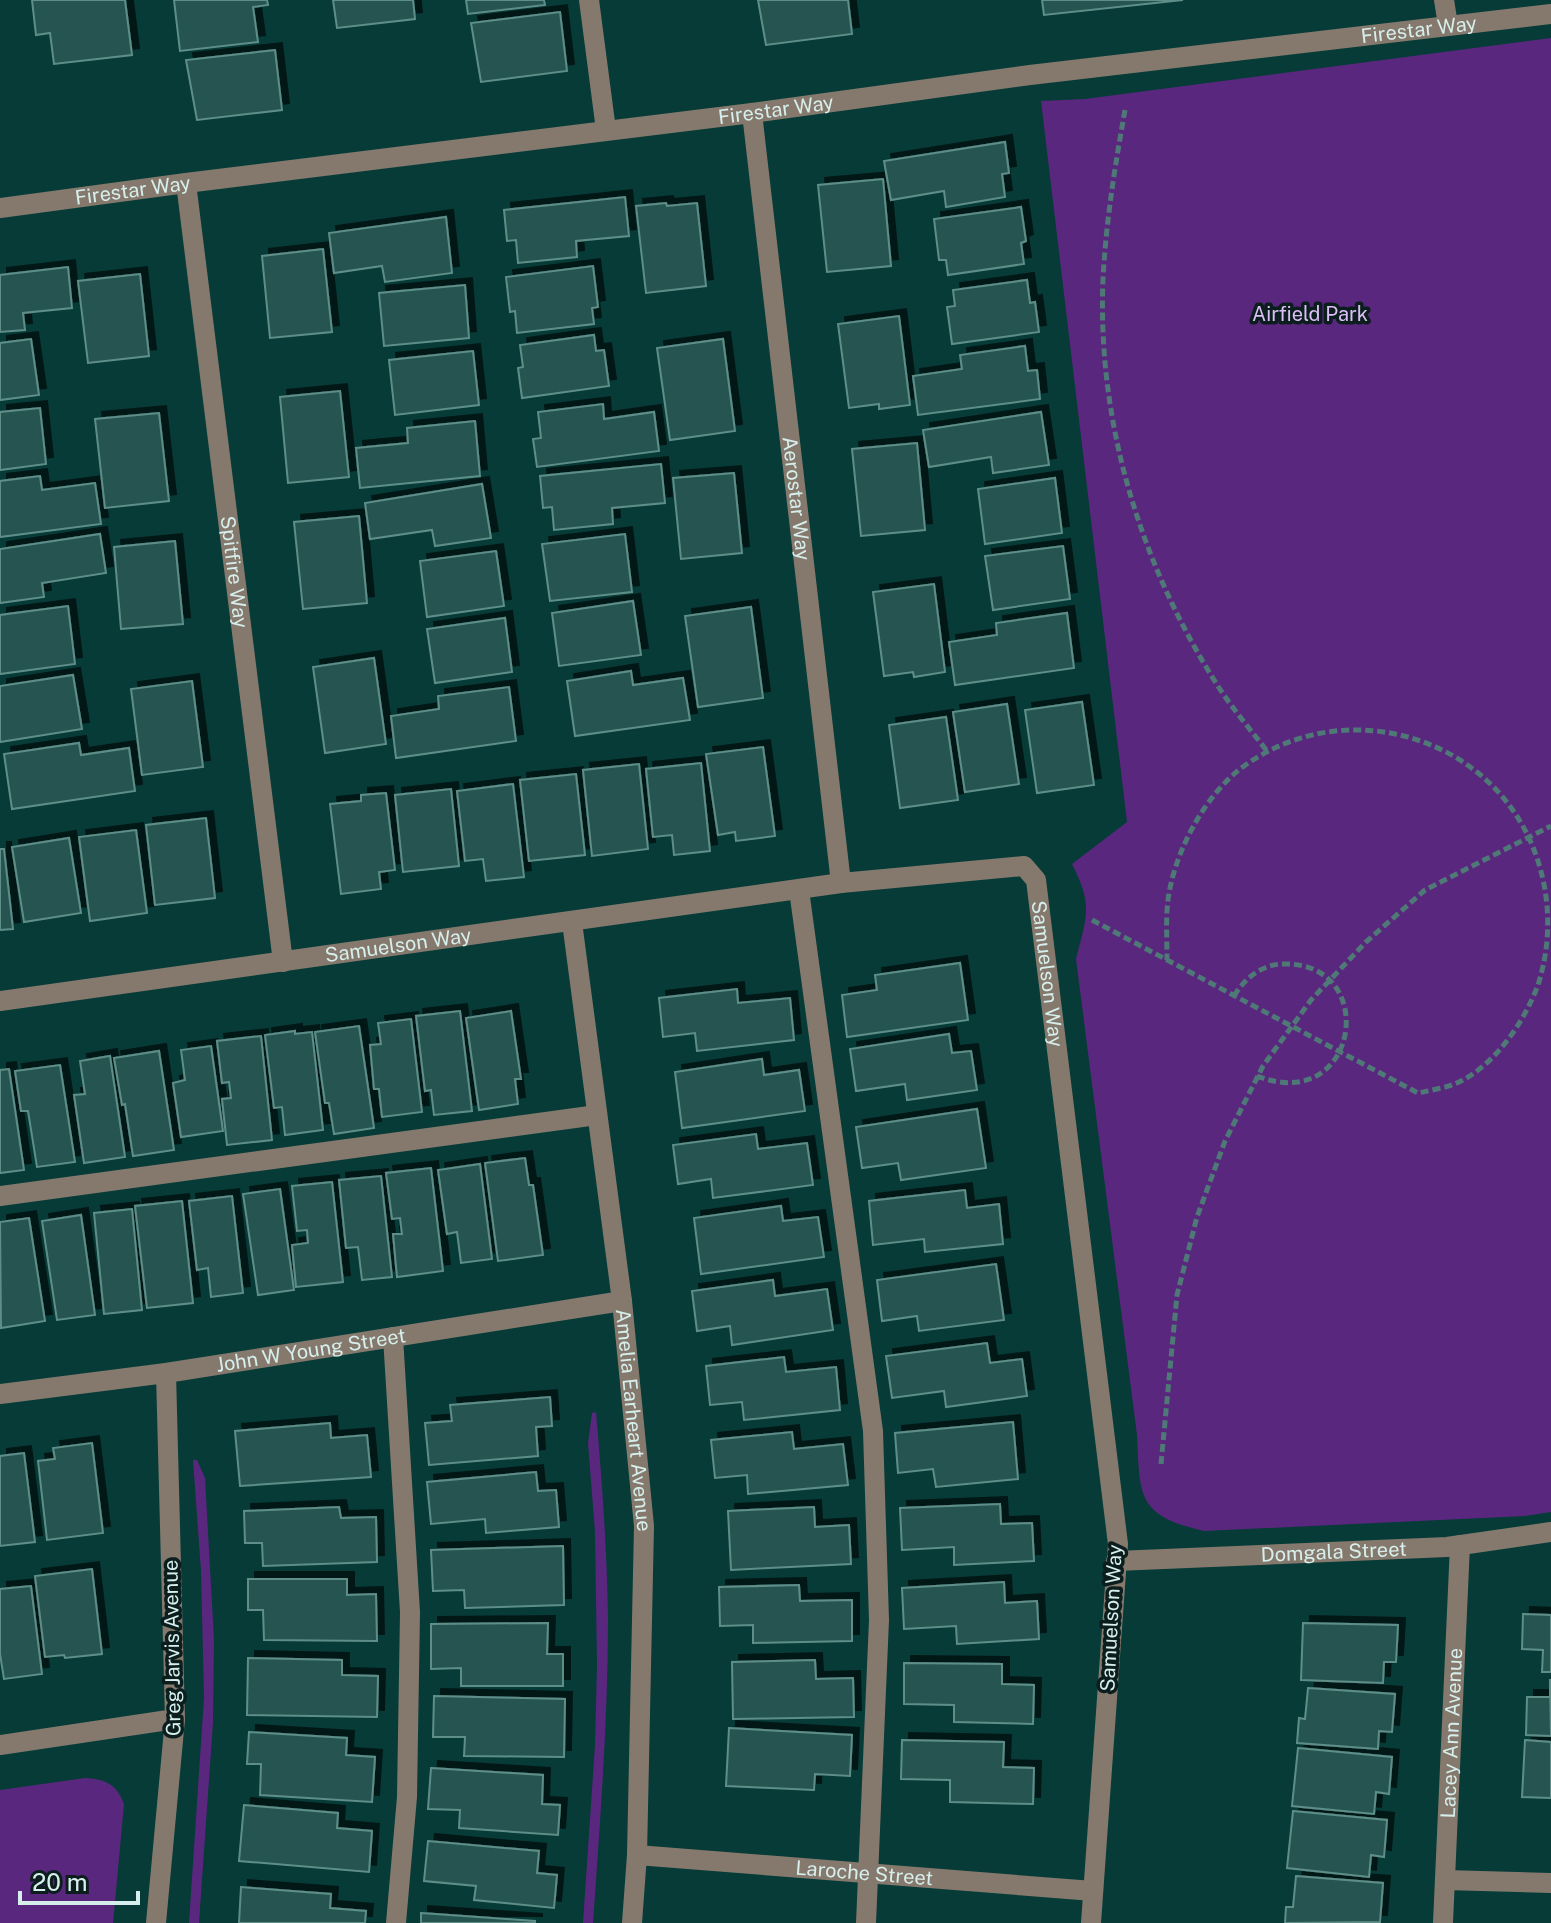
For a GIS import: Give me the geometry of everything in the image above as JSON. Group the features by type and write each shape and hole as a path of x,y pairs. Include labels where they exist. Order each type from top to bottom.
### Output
{"street":[{"path":"589,0 606,130"},
{"path":"1444,0 1448,25"},
{"name":"Firestar Way","path":"0,208 1030,75 1551,14"},
{"name":"Aerostar Way","path":"752,113 841,883"},
{"name":"Spitfire Way","path":"186,183 283,962"},
{"name":"Samuelson Way","path":"0,1001 841,883 1024,866 1036,880 1118,1544 1091,1923"},
{"path":"799,890 873,1431 879,1620 866,1923"},
{"name":"Amelia Earheart Avenue","path":"572,922 622,1301 644,1526 637,1855 632,1923"},
{"path":"0,1196 597,1115"},
{"name":"John W Young Street","path":"0,1394 166,1373 622,1301"},
{"path":"393,1337 410,1612 407,1797 396,1923"},
{"name":"Greg Jarvis Avenue","path":"156,1923 175,1719 166,1373"},
{"name":"Domgala Street","path":"1116,1561 1460,1545 1551,1532"},
{"name":"Lacey Ann Avenue","path":"1443,1923 1460,1545"},
{"path":"0,1745 175,1719"},
{"name":"Laroche Street","path":"637,1855 1093,1891"},
{"path":"1445,1880 1551,1883"}],"path":[{"path":"1125,110 1110,195 1103,281 1105,366 1117,449 1141,531 1175,610 1217,684 1267,751"},
{"path":"1092,920 1234,996 1418,1093 1457,1084 1488,1062 1512,1034 1532,1002 1547,960 1549,919 1543,877 1530,837 1512,808 1489,781 1460,760 1428,742 1395,734 1362,730 1327,732 1293,740 1267,751 1238,771 1195,823 1180,855 1170,889 1166,924 1167,960"},
{"path":"1161,1464 1177,1295 1206,1191 1225,1141 1257,1076 1311,1000 1366,942 1425,890 1551,826"},
{"path":"1234,996 1257,971 1276,964 1297,964 1317,970 1330,980 1342,998 1347,1016 1347,1035 1340,1052 1328,1068 1313,1078 1295,1084 1276,1083 1257,1076"}],"green space":[{"name":"Airfield Park","path":"1551,38 1551,1512 1525,1516 1204,1531 1182,1525 1154,1510 1142,1488 1076,959 1086,911 1083,890 1072,864 1127,822 1041,101 1085,99"},
{"path":"596,1412 605,1541 608,1657 593,1923 583,1923 595,1745 595,1532 588,1443 592,1413"},
{"path":"193,1460 197,1460 205,1478 214,1640 213,1722 199,1923 189,1923 204,1698 201,1571"},
{"path":"85,1778 109,1784 124,1804 113,1923 0,1923 0,1790"}],"building":[{"path":"32,0 125,0 132,55 54,64 50,33 36,35"},
{"path":"174,0 267,0 268,5 253,7 258,42 180,51"},
{"path":"333,0 413,0 415,19 337,28"},
{"path":"466,0 544,0 545,5 468,14"},
{"path":"758,0 848,0 852,34 766,45"},
{"path":"1042,0 1183,0 1044,15"},
{"path":"560,12 567,71 481,82 471,23"},
{"path":"275,50 282,110 197,120 186,60"},
{"path":"1005,142 1009,173 1002,174 1005,197 946,207 944,191 891,200 884,161"},
{"path":"883,179 891,266 827,272 818,185"},
{"path":"625,197 629,236 576,241 577,257 518,263 516,240 507,241 504,210"},
{"path":"666,203 667,206 697,203 706,286 646,293 636,206"},
{"path":"1021,207 1026,241 1021,243 1024,264 948,275 946,260 939,260 934,219"},
{"path":"446,217 452,273 385,282 382,266 334,273 329,233"},
{"path":"323,249 332,332 270,338 262,256"},
{"path":"593,266 598,307 592,308 594,324 517,333 515,311 510,312 506,277"},
{"path":"68,267 72,308 23,313 25,330 0,332 0,275"},
{"path":"140,274 149,356 88,363 78,281"},
{"path":"1027,280 1030,303 1035,302 1039,332 952,344 947,307 955,306 953,290"},
{"path":"465,285 469,338 384,346 379,293"},
{"path":"899,316 910,405 879,409 879,404 849,408 838,324"},
{"path":"594,335 596,351 604,350 609,386 522,398 518,368 523,367 520,345"},
{"path":"31,339 39,395 0,400 0,343"},
{"path":"723,339 735,431 670,440 657,348"},
{"path":"1025,346 1028,371 1037,370 1040,399 918,415 913,376 962,369 960,355"},
{"path":"473,351 479,405 395,415 389,360"},
{"path":"340,391 349,477 288,483 280,397"},
{"path":"603,404 604,419 654,412 659,451 537,467 533,439 541,438 538,412"},
{"path":"40,408 46,464 0,470 0,412"},
{"path":"1041,412 1049,465 993,473 991,457 929,467 923,430"},
{"path":"159,413 169,501 105,508 95,419"},
{"path":"475,421 480,476 360,488 356,448 408,443 407,428"},
{"path":"917,443 925,530 861,536 852,449"},
{"path":"661,464 665,503 612,508 613,524 554,530 552,507 543,508 540,476"},
{"path":"734,473 742,553 681,559 673,478"},
{"path":"40,476 42,490 95,483 101,524 0,537 0,481"},
{"path":"1055,478 1062,533 985,544 978,489"},
{"path":"482,484 491,538 435,546 432,530 370,539 365,503"},
{"path":"359,516 367,603 303,609 294,522"},
{"path":"100,534 106,573 42,583 44,597 0,603 0,549"},
{"path":"625,534 632,592 550,601 542,544"},
{"path":"175,541 183,624 121,629 114,547"},
{"path":"1063,546 1070,599 993,610 985,556"},
{"path":"496,551 504,606 427,617 420,561"},
{"path":"934,584 945,672 914,677 913,672 884,676 873,592"},
{"path":"633,601 641,655 559,666 552,613"},
{"path":"68,606 75,664 0,674 0,615"},
{"path":"751,607 763,698 698,707 685,616"},
{"path":"1067,613 1074,668 955,685 949,642 997,635 996,623"},
{"path":"505,618 512,672 435,683 427,629"},
{"path":"374,658 386,744 325,753 313,667"},
{"path":"631,671 633,685 683,678 690,720 575,736 567,681"},
{"path":"73,675 82,729 0,742 0,686"},
{"path":"192,681 203,767 142,775 131,689"},
{"path":"509,687 516,741 396,758 391,716 439,709 438,696"},
{"path":"1082,702 1094,785 1037,793 1025,710"},
{"path":"1007,704 1019,784 965,792 953,712"},
{"path":"946,717 958,800 900,808 889,725"},
{"path":"79,743 81,755 129,748 135,791 12,809 4,754"},
{"path":"763,747 775,836 736,841 735,832 718,835 706,754"},
{"path":"701,763 710,851 674,855 672,835 653,837 646,769"},
{"path":"639,764 648,849 592,856 583,770"},
{"path":"576,774 585,855 529,861 520,780"},
{"path":"513,784 524,877 486,881 483,859 465,861 457,791"},
{"path":"451,789 459,866 403,872 395,795"},
{"path":"386,793 395,870 379,872 381,889 341,894 330,804 361,801 361,795"},
{"path":"206,818 215,898 155,905 146,825"},
{"path":"136,830 147,913 90,921 79,837"},
{"path":"69,838 81,913 24,922 12,847"},
{"path":"0,849 4,849 13,929 0,930"},
{"path":"960,963 968,1020 847,1037 842,995 877,990 875,975"},
{"path":"737,989 738,1003 790,998 794,1040 697,1051 695,1033 663,1037 659,998"},
{"path":"460,1011 472,1111 434,1115 431,1090 425,1091 416,1016"},
{"path":"511,1011 521,1079 515,1079 518,1104 479,1110 466,1018"},
{"path":"411,1019 422,1112 382,1117 379,1089 374,1089 370,1045 381,1044 378,1023"},
{"path":"359,1026 374,1128 334,1134 329,1103 325,1103 315,1032"},
{"path":"295,1031 295,1034 312,1032 323,1130 285,1135 282,1107 274,1108 265,1035"},
{"path":"949,1034 952,1053 971,1051 977,1090 907,1100 905,1084 856,1091 850,1049"},
{"path":"261,1036 272,1140 227,1145 222,1099 231,1098 229,1082 222,1083 217,1041"},
{"path":"211,1046 223,1131 181,1137 173,1083 185,1080 181,1050"},
{"path":"159,1051 174,1150 133,1156 114,1058"},
{"path":"110,1056 125,1157 84,1163 74,1095 85,1094 80,1061"},
{"path":"762,1059 764,1075 799,1070 805,1111 682,1128 675,1072"},
{"path":"60,1065 75,1162 37,1167 28,1111 21,1111 15,1071"},
{"path":"9,1069 24,1170 0,1173 0,1070"},
{"path":"977,1109 986,1168 901,1180 898,1163 862,1168 856,1127"},
{"path":"756,1134 758,1149 807,1143 813,1185 713,1198 711,1179 678,1184 673,1145"},
{"path":"525,1158 529,1185 533,1185 543,1255 498,1261 485,1163"},
{"path":"480,1164 492,1259 461,1263 457,1232 447,1234 438,1170"},
{"path":"431,1168 443,1271 397,1277 393,1234 402,1234 400,1218 392,1219 386,1173"},
{"path":"381,1176 392,1277 362,1280 358,1247 346,1248 339,1180"},
{"path":"332,1182 343,1282 296,1287 292,1245 308,1243 307,1230 297,1231 292,1186"},
{"path":"280,1189 294,1290 258,1295 243,1194"},
{"path":"965,1190 967,1208 999,1204 1003,1244 925,1252 924,1239 873,1245 869,1201"},
{"path":"232,1196 243,1293 211,1297 208,1268 197,1270 189,1201"},
{"path":"182,1201 193,1303 147,1308 135,1206"},
{"path":"781,1206 783,1221 818,1217 824,1257 701,1274 694,1218"},
{"path":"132,1209 142,1310 104,1314 94,1213"},
{"path":"81,1215 95,1315 57,1320 42,1221"},
{"path":"29,1218 45,1321 1,1328 0,1222"},
{"path":"996,1264 1004,1320 919,1331 917,1316 882,1321 877,1280"},
{"path":"773,1280 775,1296 827,1289 833,1330 732,1345 730,1326 697,1331 692,1291"},
{"path":"987,1343 990,1363 1022,1359 1027,1396 946,1407 944,1391 892,1398 886,1356"},
{"path":"784,1357 786,1372 836,1367 840,1410 744,1420 742,1402 710,1405 706,1366"},
{"path":"550,1397 552,1426 536,1427 538,1456 429,1465 425,1423 452,1421 450,1405"},
{"path":"1013,1422 1018,1479 936,1487 933,1469 898,1473 895,1433"},
{"path":"330,1423 331,1438 367,1435 371,1477 240,1486 235,1431"},
{"path":"792,1432 794,1449 843,1444 848,1485 748,1494 747,1475 715,1478 711,1440"},
{"path":"92,1443 103,1533 47,1540 38,1461 55,1459 53,1448"},
{"path":"24,1453 35,1542 0,1546 0,1456"},
{"path":"536,1472 538,1491 556,1490 559,1527 486,1533 485,1519 431,1524 427,1482"},
{"path":"1000,1504 1001,1524 1032,1523 1034,1561 954,1565 954,1547 902,1550 900,1508"},
{"path":"339,1507 341,1518 376,1517 377,1562 263,1566 262,1543 245,1543 244,1511"},
{"path":"814,1507 815,1527 849,1525 851,1564 731,1570 728,1511"},
{"path":"563,1546 564,1605 465,1608 464,1590 433,1591 431,1550"},
{"path":"92,1569 102,1654 45,1657 35,1576"},
{"path":"248,1579 347,1579 347,1595 376,1594 377,1641 264,1640 263,1610 248,1610"},
{"path":"1004,1582 1005,1603 1037,1601 1039,1639 957,1644 956,1626 904,1629 902,1588"},
{"path":"799,1585 800,1601 852,1600 852,1641 753,1643 753,1625 720,1626 719,1587"},
{"path":"31,1586 42,1674 4,1679 0,1654 0,1589"},
{"path":"1523,1614 1551,1615 1551,1672 1542,1672 1543,1650 1522,1649"},
{"path":"548,1623 547,1654 563,1654 563,1686 461,1686 461,1668 431,1669 431,1624"},
{"path":"1303,1623 1398,1625 1396,1662 1384,1662 1383,1683 1301,1680"},
{"path":"248,1658 342,1660 342,1675 378,1676 377,1717 247,1715"},
{"path":"815,1660 816,1679 853,1678 854,1717 733,1719 732,1662"},
{"path":"904,1663 1002,1664 1002,1684 1034,1685 1033,1724 954,1722 954,1705 904,1704"},
{"path":"1550,1679 1551,1736 1526,1735 1527,1697 1550,1697"},
{"path":"1308,1688 1395,1694 1392,1732 1379,1731 1378,1749 1297,1743 1299,1718 1305,1719"},
{"path":"434,1696 565,1699 564,1757 464,1756 465,1737 433,1737"},
{"path":"729,1728 852,1735 850,1776 815,1774 814,1790 726,1786"},
{"path":"249,1732 347,1738 346,1755 375,1757 372,1802 260,1795 261,1764 247,1764"},
{"path":"902,1740 1004,1742 1003,1767 1034,1768 1033,1804 950,1802 950,1780 901,1779"},
{"path":"1525,1740 1551,1742 1551,1798 1522,1797"},
{"path":"1298,1748 1392,1757 1389,1794 1376,1792 1374,1814 1292,1806"},
{"path":"431,1768 543,1775 542,1804 560,1805 558,1835 459,1828 460,1810 428,1809"},
{"path":"244,1805 338,1813 337,1828 372,1831 369,1872 239,1861"},
{"path":"1293,1811 1387,1820 1384,1857 1371,1855 1369,1877 1287,1868"},
{"path":"428,1841 539,1851 537,1873 557,1875 554,1908 474,1900 476,1886 424,1881"},
{"path":"1296,1876 1383,1883 1380,1922 1285,1923 1286,1907 1293,1907"},
{"path":"241,1887 331,1894 330,1908 366,1911 365,1923 239,1923"},
{"path":"421,1913 535,1921 535,1923 421,1923"}]}
